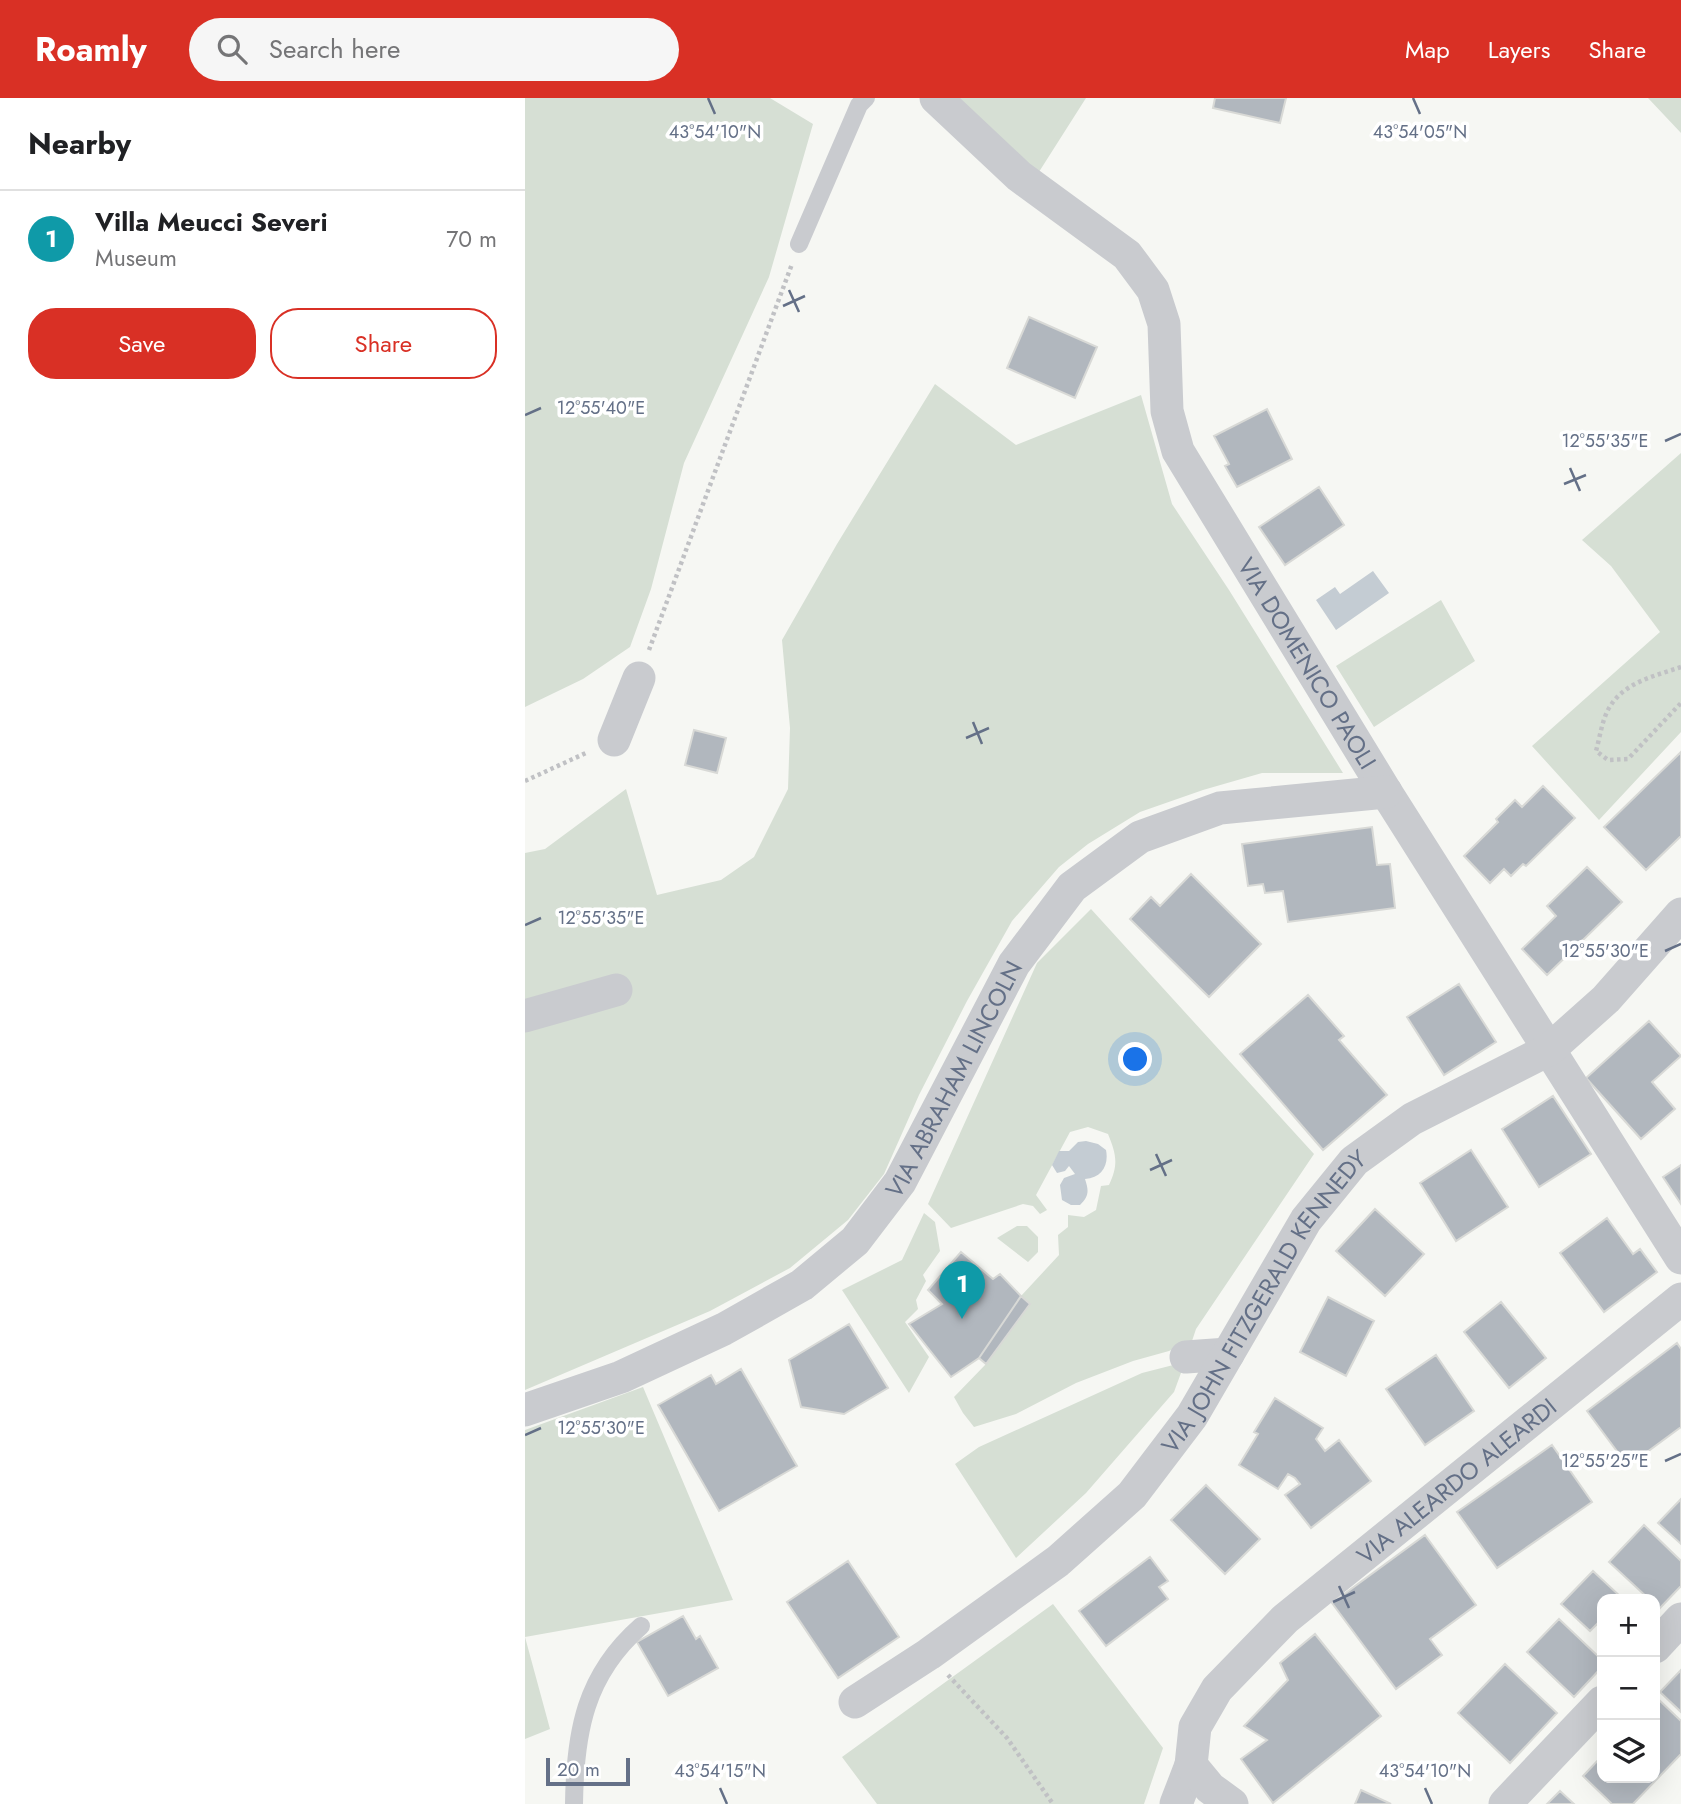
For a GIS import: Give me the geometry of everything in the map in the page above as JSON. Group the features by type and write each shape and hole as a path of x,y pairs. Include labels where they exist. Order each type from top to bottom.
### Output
{"street":[{"name":"VIA DOMENICO PAOLI","path":"936,98 1019,176 1127,255 1153,290 1164,324 1167,411 1178,452 1386,792 1681,1258"},
{"path":"614,740 639,678"},
{"name":"VIA ABRAHAM LINCOLN","path":"525,1410 621,1377 724,1329 801,1285 855,1241 900,1182 1014,964 1072,887 1140,837 1220,808 1386,792"},
{"name":"VIA JOHN FITZGERALD KENNEDY","path":"855,1702 929,1654 1058,1561 1132,1495 1192,1416 1306,1220 1354,1161 1412,1119 1550,1049 1606,999 1681,914"},
{"path":"525,1016 616,990"},
{"name":"VIA ALEARDO ALEARDI","path":"1176,1804 1191,1765 1195,1727 1217,1689 1285,1619 1681,1299"},
{"path":"1187,1357 1228,1354"},
{"path":"1660,1642 1681,1619"},
{"path":"1505,1804 1597,1707"},
{"path":"1191,1765 1210,1788 1232,1804"}],"lane":[{"path":"799,244 859,105 866,98"},
{"path":"574,1804 580,1724 599,1675 622,1642 641,1626"}],"path":[{"path":"639,678 799,244"},
{"path":"1681,667 1644,679 1627,689 1609,708 1595,751 1608,760 1628,759 1681,703"},
{"path":"525,781 614,740"},
{"path":"929,1654 1007,1738 1053,1804"}],"shaded area":[{"path":"525,98 770,98 813,124 769,277 684,463 651,589 630,647 583,679 525,707"},
{"path":"952,98 1086,98 1037,175"},
{"path":"1648,98 1681,98 1681,133"},
{"path":"935,384 1016,445 1141,395 1172,504 1343,773 1262,773 1140,812 1088,844 1059,867 1012,921 919,1095 884,1174 848,1220 790,1268 710,1311 525,1390 525,853 545,849 626,789 657,895 721,880 754,857 788,789 790,728 782,640"},
{"path":"1681,453 1681,732 1599,820 1532,746 1660,632 1611,566 1582,540"},
{"path":"1373,571 1389,593 1336,630 1316,600 1335,587 1340,594"},
{"path":"1441,600 1475,661 1374,727 1336,666"},
{"path":"1091,909 1314,1154 1196,1329 1192,1341 1076,1383 1016,1414 974,1427 954,1397 986,1364 1029,1305 1021,1296 1059,1255 1058,1235 1068,1227 1068,1215 1084,1217 1096,1210 1101,1186 1109,1185 1114,1171 1113,1147 1108,1134 1088,1127 1070,1132 1036,1195 1047,1210 1040,1214 1033,1206 1023,1204 951,1228 928,1204 1037,963"},
{"path":"1078,1142 1098,1144 1106,1150 1105,1166 1096,1176 1085,1179 1087,1196 1083,1202 1080,1205 1071,1205 1062,1200 1060,1185 1064,1178 1075,1174 1069,1166 1065,1171 1057,1173 1052,1165 1059,1151 1069,1151"},
{"path":"924,1213 935,1222 940,1251 923,1275 926,1281 916,1300 918,1309 905,1322 929,1357 909,1393 842,1290 902,1260"},
{"path":"1017,1226 1027,1226 1038,1237 1038,1252 1028,1262 997,1238"},
{"path":"1185,1362 1174,1392 1086,1493 1016,1558 955,1464 979,1447 1142,1373"},
{"path":"643,1387 733,1600 525,1637 525,1430"},
{"path":"1053,1604 1163,1748 1144,1804 877,1804 842,1757"},
{"path":"525,1637 550,1729 525,1739"}],"building":[{"path":"1215,98 1286,98 1280,123 1213,108"},
{"path":"1029,317 1097,347 1075,398 1007,368"},
{"path":"1267,409 1292,459 1237,487 1225,466 1229,464 1214,436"},
{"path":"1319,487 1344,525 1285,565 1259,527"},
{"path":"694,730 726,738 717,773 685,765"},
{"path":"1681,752 1681,836 1646,870 1604,827"},
{"path":"1543,786 1575,818 1526,866 1523,864 1511,876 1504,869 1490,883 1464,856 1498,822 1496,819 1515,800 1522,807"},
{"path":"1372,827 1377,865 1390,864 1395,908 1288,922 1283,891 1265,893 1263,884 1248,886 1242,844"},
{"path":"1587,867 1622,902 1547,975 1522,949 1556,916 1547,906"},
{"path":"1191,874 1261,944 1209,997 1130,919 1151,897 1160,906"},
{"path":"1459,984 1496,1042 1444,1075 1407,1017"},
{"path":"1308,995 1344,1036 1339,1040 1387,1095 1323,1150 1240,1054"},
{"path":"1649,1021 1681,1056 1652,1082 1675,1109 1641,1139 1586,1078"},
{"path":"1553,1096 1591,1154 1539,1187 1502,1129"},
{"path":"1471,1150 1508,1207 1456,1241 1420,1183"},
{"path":"1681,1165 1681,1204 1663,1177"},
{"path":"1375,1209 1424,1254 1385,1296 1336,1251"},
{"path":"1607,1218 1633,1254 1640,1249 1657,1272 1604,1312 1560,1253"},
{"path":"961,1252 993,1279 1000,1274 1021,1296 979,1358 951,1377 909,1324 942,1304 928,1290"},
{"path":"1021,1296 1030,1304 986,1364 979,1358"},
{"path":"1328,1297 1374,1321 1346,1376 1300,1352"},
{"path":"1501,1302 1546,1358 1509,1388 1464,1332"},
{"path":"849,1324 888,1388 844,1414 801,1407 789,1360"},
{"path":"1677,1343 1681,1349 1681,1427 1628,1466 1587,1411"},
{"path":"1436,1355 1474,1411 1425,1445 1386,1389"},
{"path":"741,1369 797,1466 719,1511 658,1405 711,1375 716,1384"},
{"path":"1275,1398 1323,1428 1316,1439 1325,1451 1339,1440 1371,1481 1311,1528 1285,1495 1300,1484 1295,1478 1288,1474 1278,1489 1239,1465 1258,1434 1254,1432"},
{"path":"1552,1445 1592,1502 1497,1568 1457,1512"},
{"path":"1206,1485 1260,1539 1225,1574 1171,1520"},
{"path":"1681,1499 1681,1544 1658,1523"},
{"path":"1644,1525 1681,1561 1681,1586 1660,1608 1660,1594 1644,1594 1609,1562"},
{"path":"1425,1535 1476,1605 1430,1639 1442,1655 1396,1689 1332,1603"},
{"path":"1150,1557 1168,1581 1159,1587 1168,1599 1106,1646 1079,1611"},
{"path":"848,1561 899,1637 838,1678 787,1602"},
{"path":"1593,1571 1618,1594 1597,1594 1597,1624 1590,1631 1561,1604"},
{"path":"683,1616 696,1639 700,1636 718,1668 668,1696 637,1642"},
{"path":"1559,1619 1597,1655 1597,1672 1574,1697 1527,1652"},
{"path":"1315,1634 1381,1716 1273,1803 1241,1759 1267,1740 1244,1726 1288,1680 1280,1663"},
{"path":"1505,1664 1557,1713 1510,1763 1458,1713"},
{"path":"1681,1670 1681,1712 1660,1692"},
{"path":"1660,1701 1681,1721 1681,1754 1660,1776"},
{"path":"1597,1761 1597,1783 1653,1783 1633,1804 1612,1804 1583,1776"},
{"path":"1361,1790 1391,1804 1355,1804"},
{"path":"1560,1791 1574,1804 1547,1804"}],"place":[{"name":"Villa Meucci Severi","path":"962,1319"}]}
